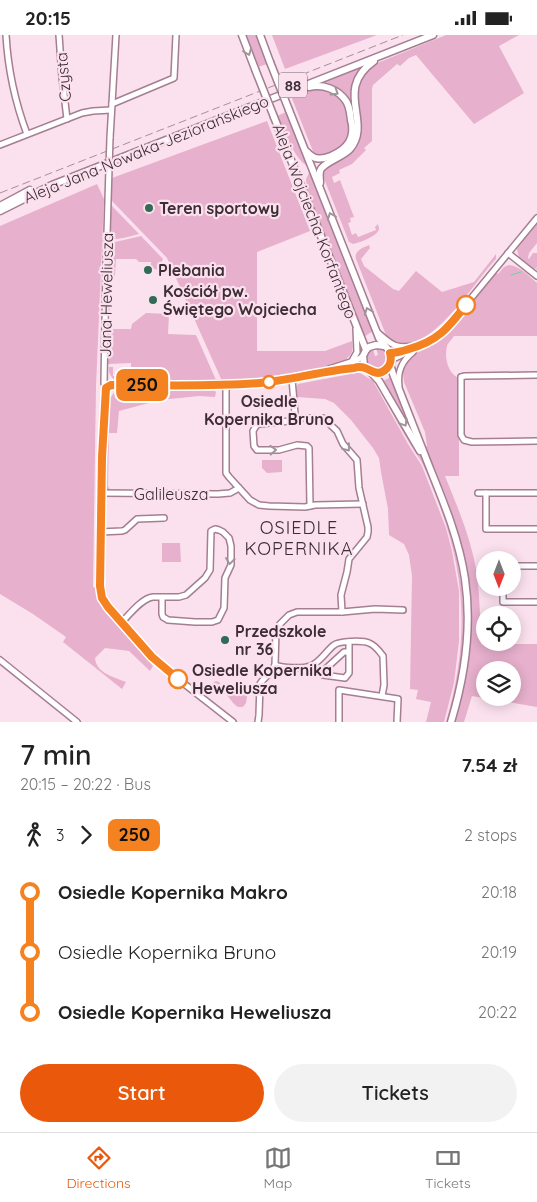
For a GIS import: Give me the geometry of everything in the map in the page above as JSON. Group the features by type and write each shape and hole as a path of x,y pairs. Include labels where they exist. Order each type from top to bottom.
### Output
{"main road":[{"name":"Aleja Wojciecha Korfantego","path":"242,35 356,326 364,353"},
{"name":"Aleja Wojciecha Korfantego","path":"260,35 376,332 384,346"},
{"name":"Aleja Jana Nowaka-Jeziorańskiego","path":"0,206 71,173 422,35"},
{"name":"Aleja Jana Nowaka-Jeziorańskiego","path":"0,211 52,185 433,35"},
{"path":"321,191 319,175 321,169 350,150 357,136 358,127 354,97 357,79 361,72 386,54"},
{"path":"288,92 312,86 322,86 340,94 350,109 353,127 352,135 345,147 332,155 319,159 311,157 305,151"},
{"path":"429,465 379,381 364,365 364,353 372,345 384,346 390,359 456,537 466,586 467,622 465,660 451,722"},
{"path":"368,369 379,373 388,368 390,359"}],"street":[{"path":"6,35 12,85 27,134"},
{"name":"Czysta","path":"60,35 67,119"},
{"name":"Jana Heweliusza","path":"116,35 109,168 104,383 106,388 100,532 101,594 104,603 160,665 233,722"},
{"path":"0,145 89,111 111,107 174,78 176,35"},
{"path":"390,359 435,339 445,330 537,218"},
{"path":"508,253 537,276"},
{"path":"351,362 357,352 356,326"},
{"path":"376,332 398,347 405,348 421,345"},
{"path":"400,390 399,373 401,365 421,345"},
{"path":"324,371 351,362 364,353"},
{"path":"106,388 111,385 226,385 260,383 292,379 324,371 358,367 368,369"},
{"path":"537,375 465,375 461,377 461,435 464,440 472,442 537,441"},
{"path":"292,379 296,418"},
{"path":"226,385 226,468 229,477 250,500 256,504 274,507 363,505"},
{"path":"310,506 309,449 307,446 298,445 278,450 259,451 254,448 253,431 256,426 263,423 290,421 296,418 323,418 339,433 343,444 357,460 358,485 368,522 368,532 367,537 349,559 341,595 342,613"},
{"name":"Galileusza","path":"101,493 218,494 230,493 239,488"},
{"path":"478,493 537,493"},
{"path":"486,493 486,529 537,529"},
{"name":"Galileusza","path":"100,532 122,531 140,518 164,518"},
{"path":"121,623 149,597 162,597 179,597 186,595 202,582 210,570 210,533 213,530 219,529 229,538 231,562 225,578 224,608 220,617 215,622 168,620 162,614 162,597"},
{"path":"521,566 537,566"},
{"path":"503,596 503,602 537,602"},
{"path":"258,722 260,715 260,684 275,665 276,631 289,615 297,612 342,613 375,609 403,610"},
{"path":"275,665 282,667 312,666 335,644 342,642 370,643 383,656 384,685 382,696"},
{"path":"349,642 349,652 349,673 347,676 344,678 323,675 321,673 344,652 349,652"},
{"path":"0,660 77,722"},
{"path":"339,722 339,690 398,699 397,722"}],"shaded area":[{"path":"245,35 256,35 267,64 258,67"},
{"path":"272,35 377,35 285,69"},
{"path":"446,35 519,35 499,46 524,93 474,124 416,55 400,66 397,64 373,85 372,141 352,164 339,170 340,173 332,177 334,183 340,180 354,217 350,218 351,222 348,223 352,235 356,233 358,237 376,230 375,227 378,224 378,232 372,237 353,244 349,242 323,174 329,165 348,154 358,82 370,66"},
{"path":"360,67 354,82 356,120 350,144 350,105 319,83"},
{"path":"311,88 321,88 340,96 347,108 350,133 344,145 325,156 324,154 320,156 314,154 291,96"},
{"path":"286,112 307,163 306,165 293,150 277,116"},
{"path":"267,121 310,231 257,252 257,351 325,351 352,341 352,351 347,360 315,370 283,377 222,381 167,258 112,201 112,178"},
{"path":"309,173 373,331 364,337 307,191 306,179"},
{"path":"97,184 104,199 96,386 93,587 95,587 104,610 153,666 150,671 129,651 105,648 95,658 96,663 106,674 126,682 122,689 63,642 66,637 0,594 0,226"},
{"path":"111,205 139,234 110,239"},
{"path":"537,221 537,243 529,253 528,258 533,253 537,253 537,267 533,270 520,257 517,246"},
{"path":"141,236 163,259 158,270 151,268 151,262 139,262 136,259 116,259 115,275 113,277 110,276 111,243"},
{"path":"369,245 370,248 361,259 364,266 393,289 399,291 416,271 442,292 474,282 496,254 496,259 442,323 429,334 416,341 403,344 396,342 386,335 356,259 357,252"},
{"path":"509,265 517,267 537,283 537,336 454,336 448,344 446,355 448,365 452,373 459,378 459,476 445,476 464,525 475,562 476,596 479,596 480,606 476,606 476,651 521,651 521,644 537,644 537,707 521,704 521,661 476,661 476,697 472,696 464,722 455,722 466,674 469,651 470,604 468,581 455,522 425,447 427,446 425,432 401,372 408,359 445,336 495,272 498,274 504,267"},
{"path":"146,313 169,314 168,334 196,335 216,382 115,382 110,374 109,367 113,367 113,376 131,375 131,363 108,364 108,327 112,326 112,329 131,329 132,324"},
{"path":"376,348 384,351 388,356 381,369 372,368 367,363 367,356 373,349 375,356 378,355"},
{"path":"360,373 373,381 422,466 446,528 452,551 459,591 459,641 454,683 444,722 426,722 431,702 416,699 418,690 410,689 412,576 409,555 404,544 389,535 388,509 379,458 351,420 334,403 325,399 297,397 298,384"},
{"path":"391,377 420,448 383,381"},
{"path":"378,383 423,459 448,526 456,554 461,582 463,636 455,693 448,722 446,722 459,664 461,637 459,582 454,555 447,527 426,472 397,422"},
{"path":"115,387 217,388 215,390 115,390"},
{"path":"115,391 216,392 215,397 199,396 160,400 119,411 117,433 109,433 108,486 110,490 105,486 109,400"},
{"path":"262,460 282,460 282,472 267,473 262,468"},
{"path":"162,543 180,543 181,562 162,562"},
{"path":"216,681 227,689 242,690 247,696 243,707 235,705 223,692 215,692 211,685"}],"waterway":[{"path":"511,275 521,272"}],"railway":[{"path":"0,193 403,35"}],"bus line":[{"name":"250","path":"178,679 144,649 104,603 101,594 100,532 106,388 111,385 260,383 292,379 324,371 358,367 364,367 374,373 379,373 388,368 391,360 390,353 421,345 435,339 452,323 466,305"}],"place":[{"name":"Teren sportowy","path":"149,208"},
{"name":"Plebania","path":"148,270"},
{"name":"Kościół pw. Świętego Wojciecha","path":"153,300"},
{"name":"Osiedle Kopernika Bruno","path":"269,382"},
{"name":"Przedszkole nr 36","path":"225,640"},
{"name":"Osiedle Kopernika Heweliusza","path":"178,679"}],"district":[{"name":"OSIEDLE KOPERNIKA","path":"299,538"}]}
